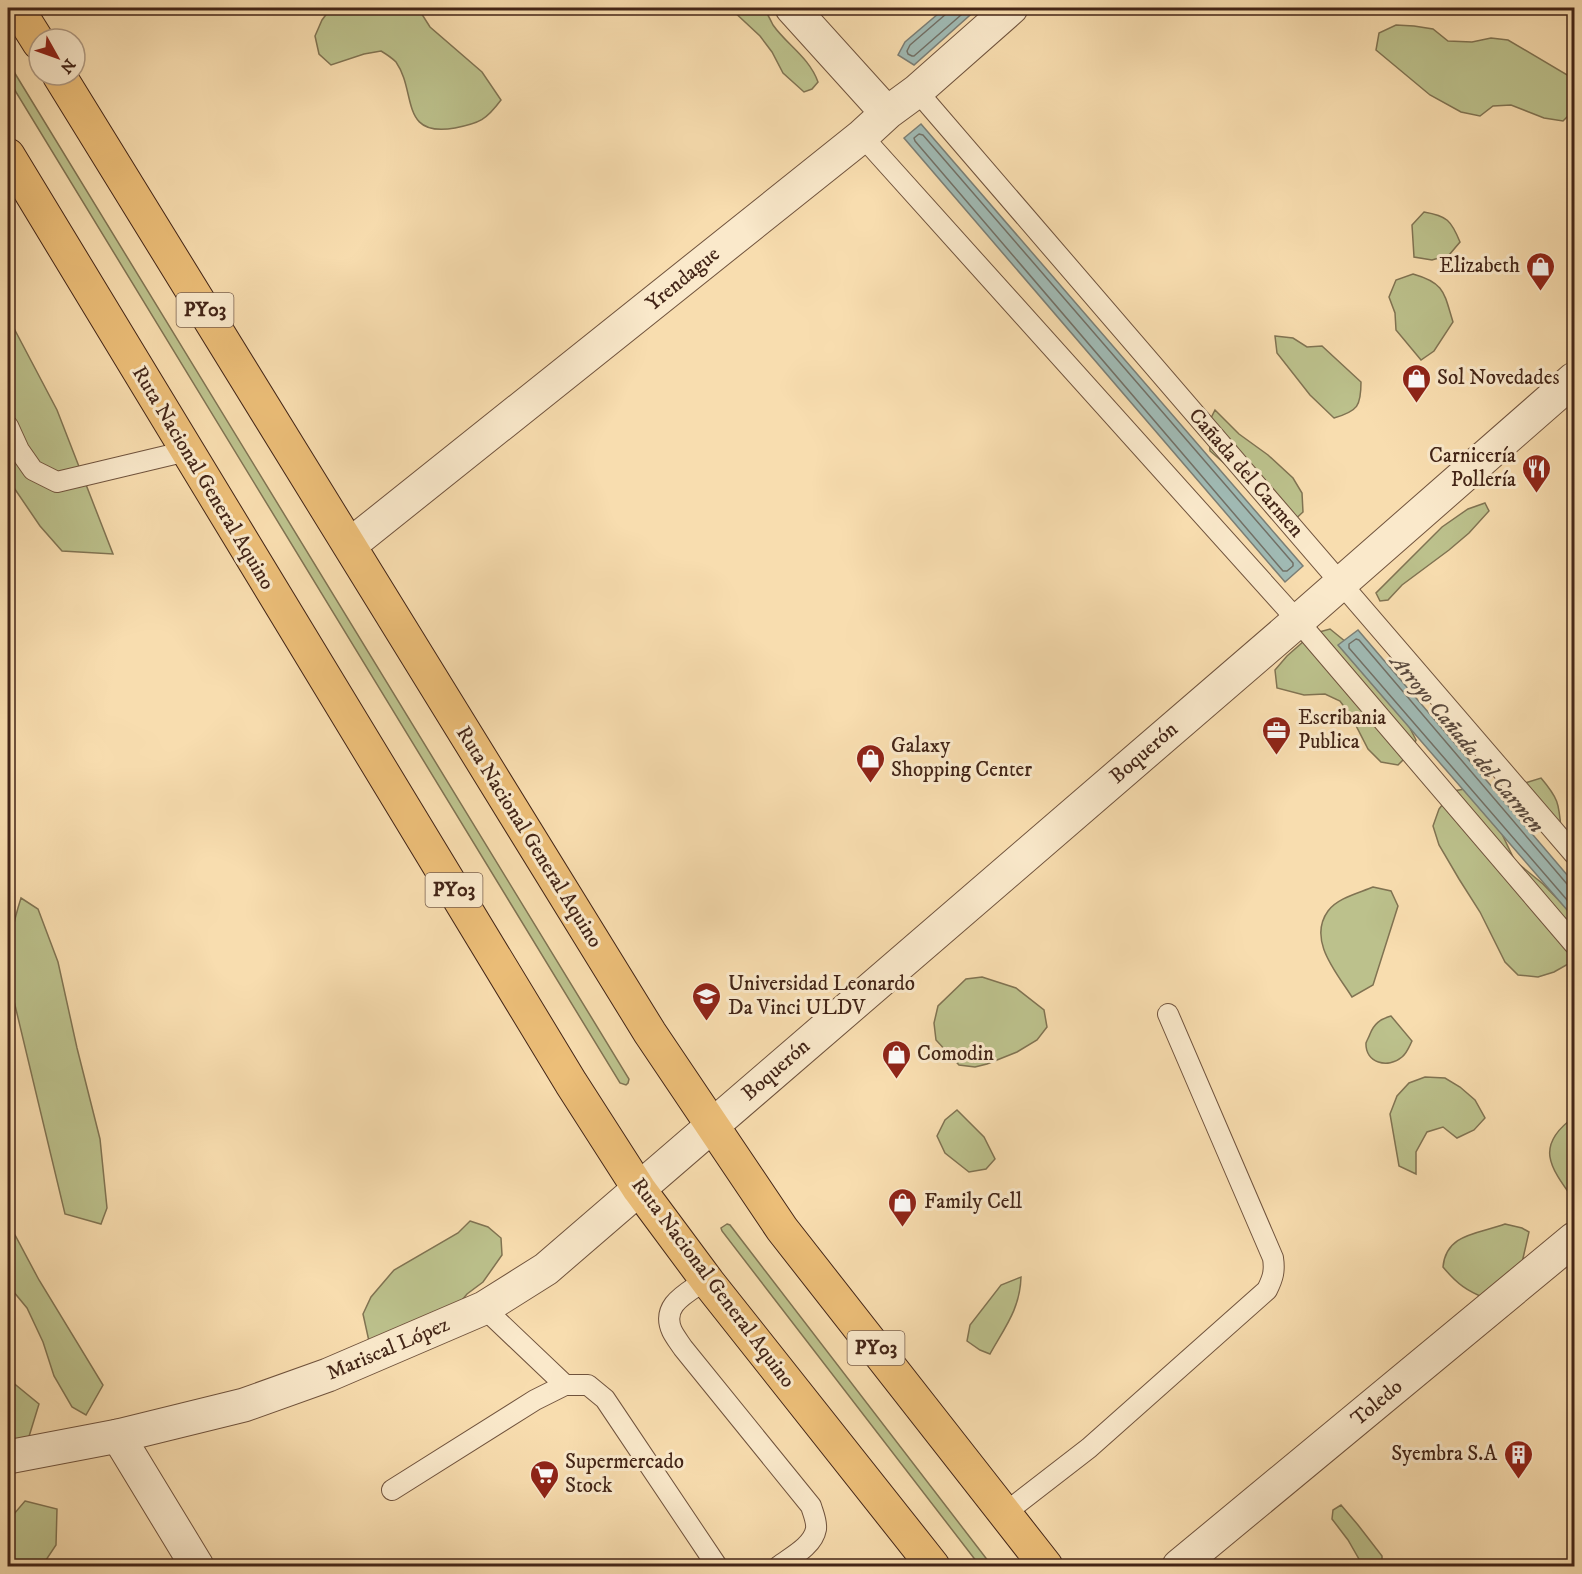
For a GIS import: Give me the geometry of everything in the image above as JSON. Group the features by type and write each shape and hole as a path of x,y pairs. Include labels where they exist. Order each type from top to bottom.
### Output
{"highway":[{"path":"17,8 29,27"},
{"name":"Ruta Nacional General Aquino","path":"66,87 650,1033 782,1229 1046,1566"},
{"name":"Ruta Nacional General Aquino","path":"9,163 571,1083 639,1189 933,1566"}],"street":[{"path":"792,8 887,113"},
{"name":"Yrendague","path":"350,545 862,136 1011,8"},
{"name":"Boquerón","path":"712,1126 1575,379"},
{"name":"Mariscal López","path":"8,1456 118,1436 244,1405 328,1375 484,1308 546,1269 712,1126"},
{"name":"Toledo","path":"1179,1566 1575,1239"},
{"path":"118,1436 197,1566"}],"lane":[{"name":"Cañada del Carmen","path":"917,91 1338,585 1575,854"},
{"path":"862,136 1302,617 1575,944"},
{"path":"8,426 19,450 33,470 57,482 187,451"},
{"path":"1005,1514 1089,1448 1267,1290 1275,1271 1273,1258 1168,1014"},
{"path":"707,1279 673,1304 668,1314 671,1330 682,1348 811,1506 816,1521 816,1531 810,1542 779,1566"},
{"path":"484,1308 565,1385"},
{"path":"392,1490 535,1400 565,1385 588,1385 605,1399 717,1566"}],"green space":[{"path":"331,8 418,8 430,27 482,72 501,100 482,120 471,124 437,129 425,126 412,110 402,74 396,62 387,55 381,51 364,54 331,65 319,54 315,36 322,20"},
{"path":"730,8 764,8 773,25 814,73 818,82 812,89 804,92 783,73 760,36"},
{"path":"1396,25 1433,29 1448,41 1472,42 1491,38 1508,40 1569,76 1574,87 1574,110 1563,121 1544,118 1511,105 1493,106 1480,116 1461,112 1430,95 1376,50 1379,33"},
{"path":"8,62 629,1079 626,1085 620,1083 8,79"},
{"path":"1424,212 1443,217 1454,229 1460,242 1449,255 1432,260 1414,257 1412,225"},
{"path":"1413,274 1424,277 1442,290 1453,322 1434,351 1421,360 1396,330 1395,313 1389,297 1396,280"},
{"path":"8,317 57,410 113,554 62,551 40,526 8,479"},
{"path":"1275,336 1293,338 1307,347 1322,346 1361,382 1359,402 1353,410 1334,418 1310,395 1277,353"},
{"path":"1215,410 1239,434 1268,455 1293,478 1302,493 1303,512 1290,524 1210,451 1208,424"},
{"path":"1485,503 1489,511 1469,533 1402,585 1388,600 1380,601 1376,593 1442,527 1468,509"},
{"path":"1330,629 1357,651 1395,699 1416,740 1411,752 1398,765 1381,762 1368,749 1351,716 1340,701 1325,694 1304,695 1277,688 1275,670 1287,656 1312,634"},
{"path":"1541,778 1557,801 1561,829 1525,783"},
{"path":"1471,788 1484,797 1515,861 1543,884 1574,916 1574,954 1570,963 1554,972 1538,977 1518,975 1505,962 1480,912 1439,845 1433,826 1439,809 1453,791"},
{"path":"1373,887 1391,891 1398,906 1373,985 1352,997 1326,956 1322,945 1322,922 1332,906 1349,896"},
{"path":"21,898 38,909 58,962 100,1139 107,1208 101,1224 65,1214 8,976 11,936"},
{"path":"982,977 1016,988 1044,1010 1047,1027 1037,1040 1017,1052 975,1067 959,1065 936,1040 934,1023 938,1006 966,979"},
{"path":"1391,1016 1412,1041 1405,1054 1396,1061 1378,1062 1369,1055 1366,1043 1376,1025"},
{"path":"1425,1077 1445,1078 1460,1087 1475,1100 1485,1118 1474,1130 1457,1138 1443,1127 1427,1132 1416,1152 1416,1174 1399,1166 1390,1114 1397,1096 1409,1083"},
{"path":"957,1110 984,1137 995,1159 986,1169 969,1172 945,1153 937,1136 945,1120"},
{"path":"1574,1117 1574,1200 1553,1167 1550,1147 1562,1128"},
{"path":"470,1221 488,1227 501,1238 502,1255 483,1282 467,1294 447,1318 372,1355 363,1314 371,1297 394,1270 458,1233"},
{"path":"727,1224 992,1566 980,1566 722,1231 721,1228"},
{"path":"1505,1224 1529,1232 1521,1267 1487,1299 1468,1290 1453,1278 1443,1267 1445,1256 1450,1247 1465,1236"},
{"path":"8,1235 15,1235 39,1280 103,1385 86,1415 72,1407 54,1376 43,1342 27,1308 8,1285"},
{"path":"1021,1277 1015,1308 990,1354 967,1341 970,1325 1001,1285"},
{"path":"8,1376 39,1404 27,1443 8,1446"},
{"path":"25,1501 57,1509 56,1545 42,1566 21,1566 8,1561 8,1521"},
{"path":"1341,1505 1382,1556 1382,1566 1363,1566 1332,1519 1333,1510"}],"water":[{"path":"945,8 978,8 914,65 898,55 905,42"},
{"path":"921,124 1303,566 1285,582 904,138"},
{"path":"1358,630 1574,883 1574,918 1338,645"}],"place":[{"name":"Elizabeth","path":"1541,292"},
{"name":"Sol Novedades","path":"1416,404"},
{"name":"Carnicería Pollería","path":"1537,494"},
{"name":"Escribania Publica","path":"1277,756"},
{"name":"Galaxy Shopping Center","path":"870,784"},
{"name":"Universidad Leonardo Da Vinci ULDV","path":"707,1022"},
{"name":"Comodin","path":"896,1080"},
{"name":"Family Cell","path":"903,1228"},
{"name":"Syembra S.A","path":"1518,1480"},
{"name":"Supermercado Stock","path":"544,1500"}],"water label":[{"name":"Arroyo Cañada del Carmen","path":"1467,744"}]}
